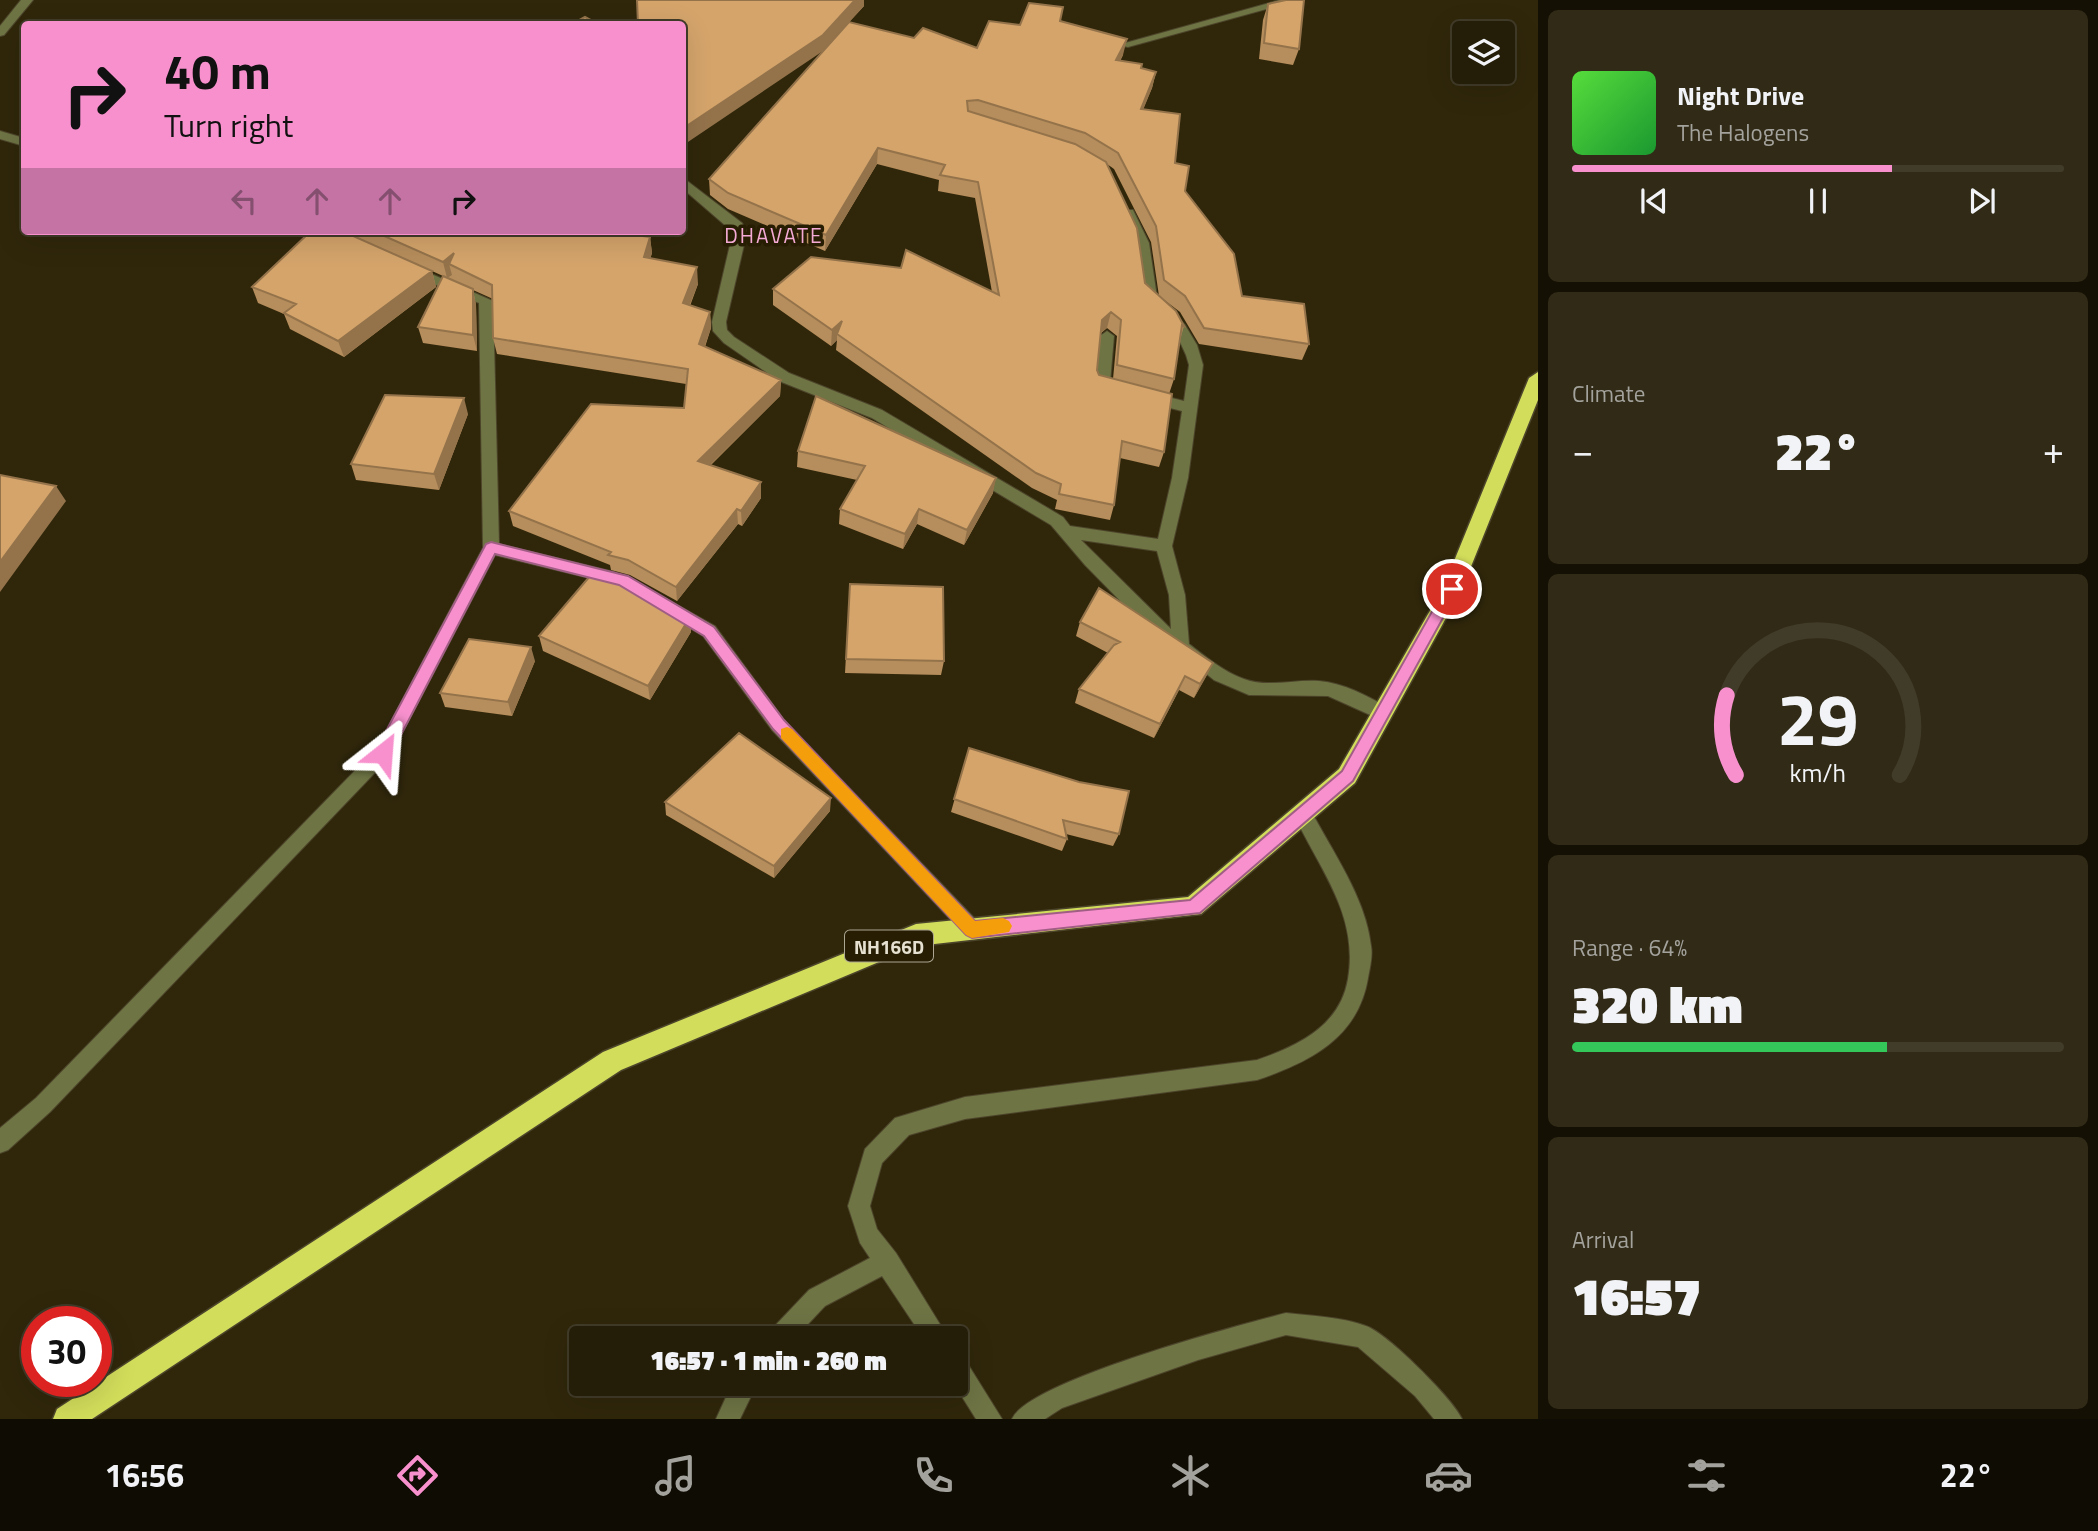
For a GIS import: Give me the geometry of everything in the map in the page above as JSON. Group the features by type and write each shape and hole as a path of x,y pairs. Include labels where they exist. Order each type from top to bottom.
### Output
{"highway":[{"name":"NH166D","path":"67,1419 612,1060 916,935 1194,907 1348,776 1452,589 1538,378"}],"street":[{"path":"0,33 27,0"},
{"path":"1124,45 1293,0"},
{"path":"0,135 21,141"},
{"path":"686,184 737,226 740,232 719,321 720,331 729,340 784,377 877,414 1056,521 1082,553 1213,671 1239,685 1277,690 1318,688 1347,693 1383,713"},
{"path":"1121,198 1142,243 1150,299 1173,316 1193,351 1196,365 1180,478 1164,546 1177,595 1181,645"},
{"path":"0,1142 43,1105 383,753 491,548 486,301 399,264"},
{"path":"1107,336 1102,386 1191,408"},
{"path":"1064,531 1164,546"},
{"path":"491,548 623,580 709,631 778,725 972,929"},
{"path":"930,1326 868,1235 859,1206 873,1157 903,1126 965,1108 1257,1070 1295,1058 1326,1038 1342,1020 1359,984 1362,944 1349,903 1303,815"},
{"path":"790,1326 817,1298 888,1261"},
{"path":"1024,1419 1055,1399 1198,1348 1286,1324 1363,1336 1423,1388 1450,1419"},
{"path":"968,1385 990,1419"},
{"path":"729,1419 740,1396"}],"building":[{"path":"637,0 855,0 823,35 686,126 686,21 638,21"},
{"path":"1304,0 1299,49 1264,43 1268,4"},
{"path":"1029,3 1063,7 1060,21 1127,39 1116,60 1142,64 1141,68 1156,72 1141,109 1180,114 1175,163 1189,166 1185,191 1234,254 1242,296 1304,304 1309,344 1204,328 1185,296 1164,280 1156,226 1118,153 1085,133 978,100 967,101 968,111 1075,144 1106,162 1137,228 1145,283 1176,311 1184,326 1182,325 1174,379 1117,365 1121,320 1111,312 1102,320 1097,370 1099,375 1172,394 1164,452 1122,441 1114,505 1059,494 1061,484 1036,473 837,334 842,321 832,330 773,289 811,257 901,268 906,250 999,295 978,182 940,175 945,165 878,148 826,235 728,193 709,179 849,22 914,38 923,28 977,48 989,21 1020,25"},
{"path":"307,235 351,235 432,271 338,341 284,313 296,304 252,287"},
{"path":"382,235 650,237 644,257 697,267 683,303 710,312 699,344 781,380 698,461 761,482 741,511 737,509 676,587 628,560 608,555 611,552 509,511 591,404 684,408 688,369 493,338 492,285 449,264 454,253 443,262"},
{"path":"443,276 473,289 473,335 418,327"},
{"path":"385,395 464,398 434,474 351,464"},
{"path":"816,396 996,478 967,530 919,509 905,534 840,509 865,466 798,451"},
{"path":"0,475 56,486 0,562"},
{"path":"596,569 615,574 664,602 660,607 690,617 648,686 539,636"},
{"path":"850,584 943,587 944,661 846,659"},
{"path":"1099,588 1213,663 1200,684 1185,676 1160,724 1079,689 1114,645 1120,642 1080,622"},
{"path":"469,639 531,647 508,702 440,693"},
{"path":"739,733 831,798 774,866 665,802"},
{"path":"969,748 1079,782 1129,791 1119,834 1063,820 1067,839 954,799"}],"slow traffic":[{"path":"787,733 972,929 1003,926"}],"district":[{"name":"DHAVATE","path":"774,235"}],"route":[{"path":"383,753 491,548 623,580 709,631 778,725 972,929 1194,907 1348,776 1452,589"}]}
